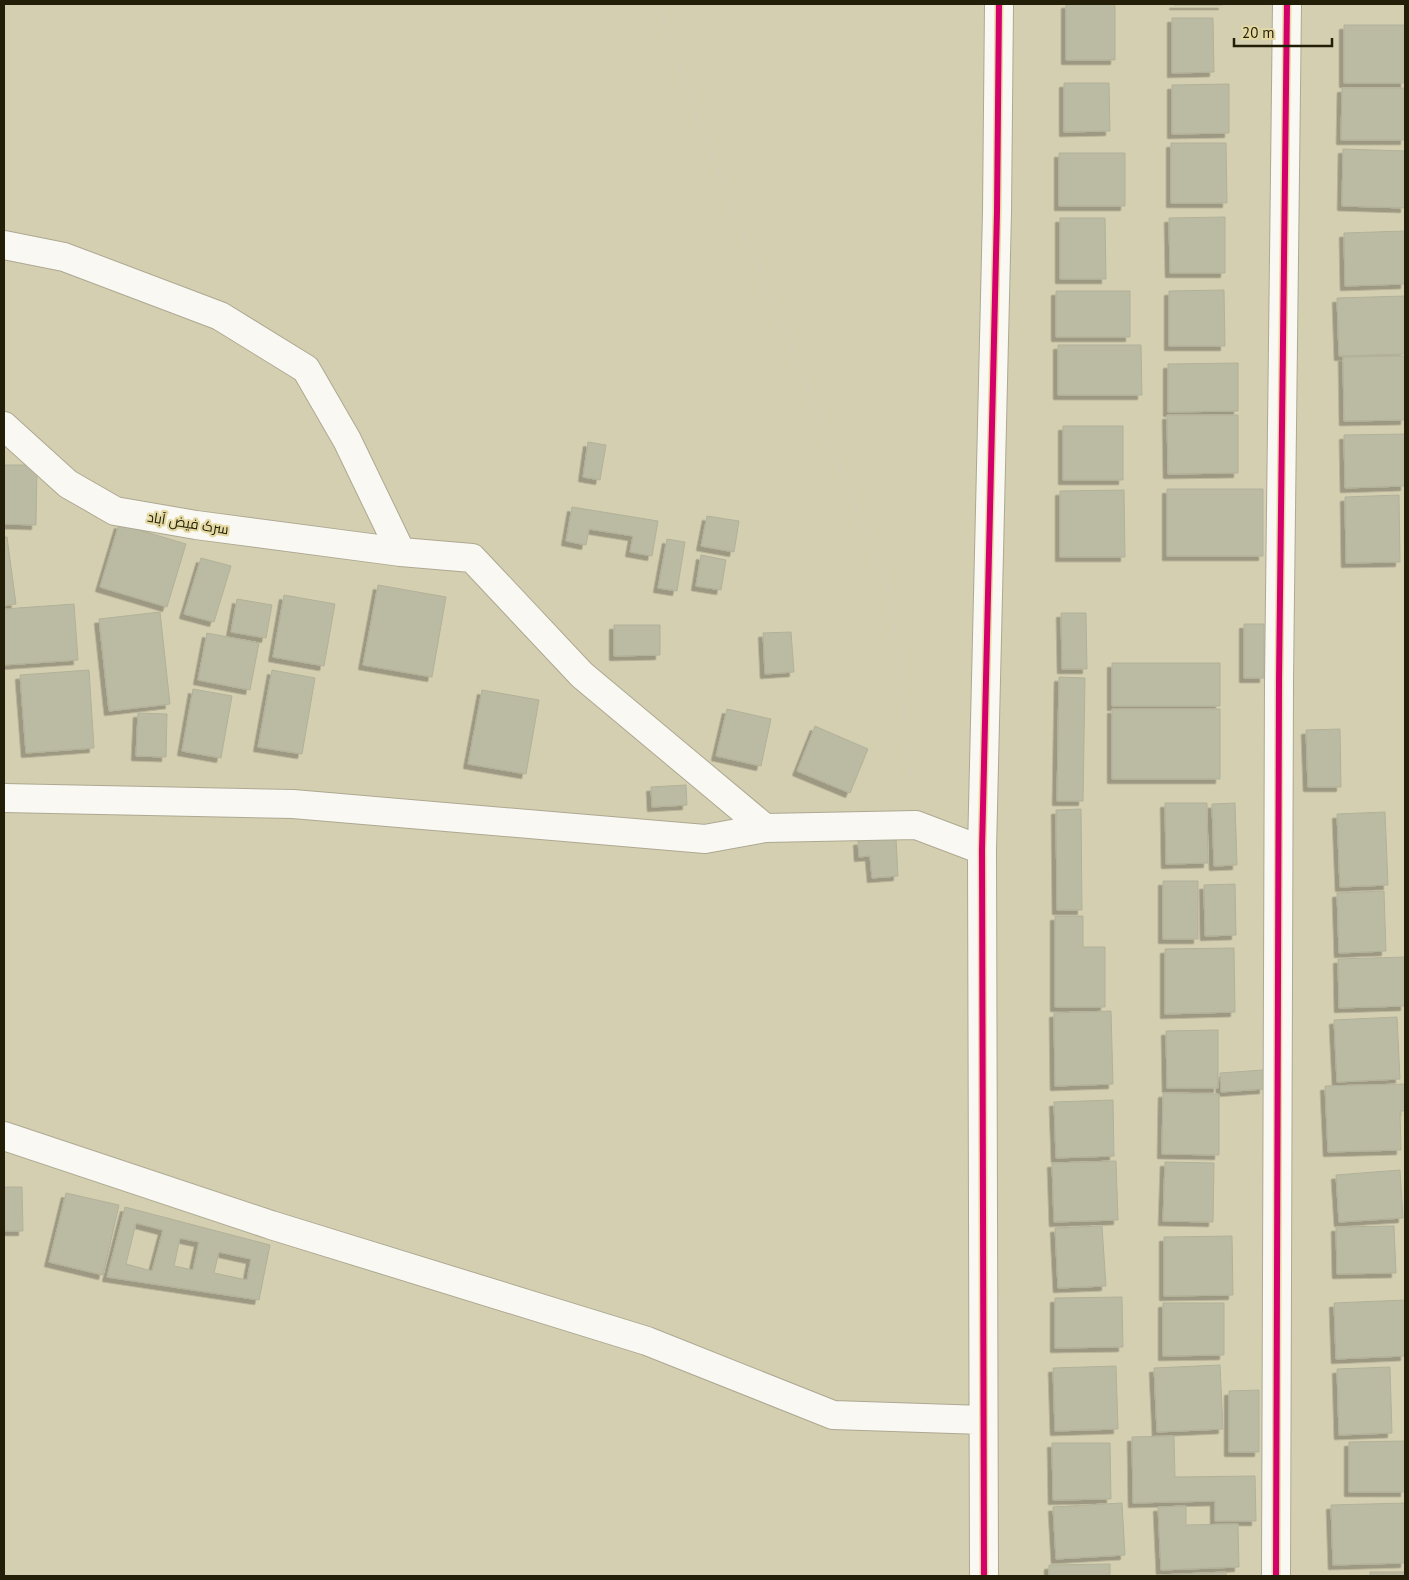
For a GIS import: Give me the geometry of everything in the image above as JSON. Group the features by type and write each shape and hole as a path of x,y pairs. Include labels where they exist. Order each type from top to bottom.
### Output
{"street":[{"path":"984,1576 982,850 997,212 999,4"},
{"path":"1276,1576 1279,680 1287,4"},
{"path":"4,244 64,257 220,316 306,369 347,440 401,552"},
{"name":"سرک فيض آباد","path":"4,426 68,484 115,511 196,525 401,552 472,558 582,674 765,828"},
{"path":"4,798 293,804 705,839 765,828 916,825 982,850"},
{"path":"4,1136 272,1225 647,1341 833,1415 983,1420"}],"path":[{"path":"658,4 710,150 890,592 916,825"}],"building":[{"path":"1066,4 1115,4 1115,60 1066,60"},
{"path":"1223,4 1223,5 1174,5"},
{"path":"1172,18 1213,18 1214,72 1172,73"},
{"path":"1344,25 1405,25 1405,83 1344,83"},
{"path":"1064,83 1109,83 1110,131 1064,132"},
{"path":"1229,84 1229,133 1172,134 1172,85"},
{"path":"1342,88 1405,88 1405,140 1341,140"},
{"path":"1171,143 1226,143 1227,203 1171,203"},
{"path":"1343,149 1405,151 1405,208 1342,206"},
{"path":"1059,153 1125,153 1125,206 1059,206"},
{"path":"1225,217 1225,273 1170,273 1169,218"},
{"path":"1060,218 1105,218 1106,279 1060,279"},
{"path":"1405,231 1405,284 1345,286 1344,233"},
{"path":"1224,290 1225,346 1169,346 1169,291"},
{"path":"1056,291 1130,291 1130,337 1056,337"},
{"path":"1405,296 1405,354 1339,356 1337,298"},
{"path":"1058,345 1141,345 1142,395 1058,395"},
{"path":"1405,356 1405,420 1344,421 1343,357"},
{"path":"1238,363 1238,411 1168,412 1168,364"},
{"path":"1167,415 1238,415 1238,473 1168,474"},
{"path":"1063,426 1123,426 1123,480 1063,480"},
{"path":"1405,434 1405,486 1345,488 1344,435"},
{"path":"588,442 606,445 600,480 583,477"},
{"path":"4,465 37,465 36,525 4,524"},
{"path":"1167,489 1263,489 1263,556 1167,556"},
{"path":"1124,490 1125,557 1060,557 1060,491"},
{"path":"1399,495 1400,562 1346,563 1345,497"},
{"path":"572,507 658,521 652,556 630,552 633,536 589,529 586,545 566,541"},
{"path":"707,516 739,521 734,552 701,546"},
{"path":"119,524 186,544 167,607 100,587"},
{"path":"4,537 7,537 16,604 4,606"},
{"path":"667,539 685,542 677,591 658,588"},
{"path":"701,555 726,560 721,590 696,586"},
{"path":"201,558 231,566 214,622 184,614"},
{"path":"378,585 446,597 432,677 363,665"},
{"path":"284,595 335,604 324,666 273,657"},
{"path":"237,599 272,605 266,638 231,632"},
{"path":"74,604 78,660 4,665 4,609"},
{"path":"160,612 170,704 109,711 99,619"},
{"path":"1061,613 1086,613 1087,669 1062,669"},
{"path":"1244,624 1264,624 1264,678 1244,678"},
{"path":"614,625 660,625 660,655 614,656"},
{"path":"791,632 794,672 765,674 763,633"},
{"path":"207,633 259,643 250,690 198,680"},
{"path":"1112,663 1220,663 1220,706 1112,706"},
{"path":"89,670 94,748 26,753 20,675"},
{"path":"272,670 315,678 302,754 258,747"},
{"path":"1059,677 1085,678 1083,801 1057,801"},
{"path":"193,689 232,696 221,758 182,751"},
{"path":"482,690 539,700 526,774 468,764"},
{"path":"727,709 771,719 761,766 716,756"},
{"path":"1112,709 1220,709 1220,779 1112,779"},
{"path":"138,713 167,714 166,757 136,756"},
{"path":"815,726 868,749 850,793 797,771"},
{"path":"1340,729 1341,787 1308,787 1306,730"},
{"path":"686,785 687,805 652,807 651,787"},
{"path":"1165,803 1207,803 1208,863 1166,864"},
{"path":"1235,803 1237,865 1214,866 1212,804"},
{"path":"1081,809 1082,910 1057,910 1056,810"},
{"path":"1385,812 1388,885 1340,887 1337,814"},
{"path":"896,838 898,876 872,878 870,856 859,857 858,841"},
{"path":"1163,881 1198,881 1198,939 1163,939"},
{"path":"1235,884 1236,935 1205,936 1204,885"},
{"path":"1384,891 1386,951 1339,953 1337,893"},
{"path":"1055,916 1083,916 1083,947 1105,947 1105,1007 1055,1007"},
{"path":"1234,948 1235,1012 1165,1014 1165,949"},
{"path":"1405,957 1405,1006 1339,1008 1338,959"},
{"path":"1111,1011 1113,1084 1055,1086 1054,1013"},
{"path":"1397,1017 1400,1079 1337,1082 1334,1020"},
{"path":"1218,1030 1218,1088 1167,1088 1166,1031"},
{"path":"1263,1070 1264,1089 1221,1092 1220,1073"},
{"path":"1405,1084 1405,1111 1400,1111 1401,1150 1328,1152 1325,1086"},
{"path":"1163,1093 1219,1094 1219,1155 1162,1154"},
{"path":"1113,1100 1114,1156 1056,1158 1054,1102"},
{"path":"1116,1161 1118,1220 1054,1222 1052,1163"},
{"path":"1165,1162 1214,1163 1213,1222 1163,1221"},
{"path":"1400,1170 1403,1218 1339,1222 1336,1175"},
{"path":"4,1187 22,1187 23,1231 4,1231"},
{"path":"66,1193 119,1205 103,1275 49,1262"},
{"path":"125,1207 270,1245 259,1300 107,1277","holes":["136,1223 163,1230 152,1271 126,1264","180,1238 199,1242 193,1270 174,1266","219,1252 251,1259 247,1280 214,1273"]},
{"path":"1102,1226 1106,1286 1058,1288 1055,1228"},
{"path":"1394,1226 1396,1273 1337,1274 1336,1227"},
{"path":"1232,1236 1233,1295 1164,1296 1164,1237"},
{"path":"1122,1297 1123,1347 1055,1348 1055,1298"},
{"path":"1405,1300 1405,1356 1336,1359 1334,1303"},
{"path":"1163,1303 1224,1303 1224,1355 1163,1356"},
{"path":"1220,1365 1223,1429 1157,1432 1154,1368"},
{"path":"1116,1366 1118,1429 1055,1431 1053,1368"},
{"path":"1390,1367 1392,1433 1339,1435 1337,1369"},
{"path":"1259,1390 1259,1452 1229,1452 1229,1391"},
{"path":"1174,1436 1175,1477 1255,1476 1256,1521 1215,1521 1215,1501 1133,1503 1132,1437"},
{"path":"1405,1441 1405,1492 1349,1492 1349,1442"},
{"path":"1052,1443 1110,1443 1111,1499 1053,1500"},
{"path":"1122,1503 1125,1555 1056,1559 1053,1507"},
{"path":"1405,1503 1405,1563 1333,1565 1331,1505"},
{"path":"1186,1506 1186,1525 1238,1524 1239,1567 1161,1570 1158,1507"},
{"path":"1110,1564 1110,1576 1049,1576 1049,1565"},
{"path":"1226,1572 1226,1576 1158,1576 1158,1575"},
{"path":"1370,1572 1405,1572 1405,1576 1370,1576"}],"cycle path":[{"path":"984,1576 982,850 997,212 999,4"},
{"path":"1276,1576 1279,680 1287,4"}]}
